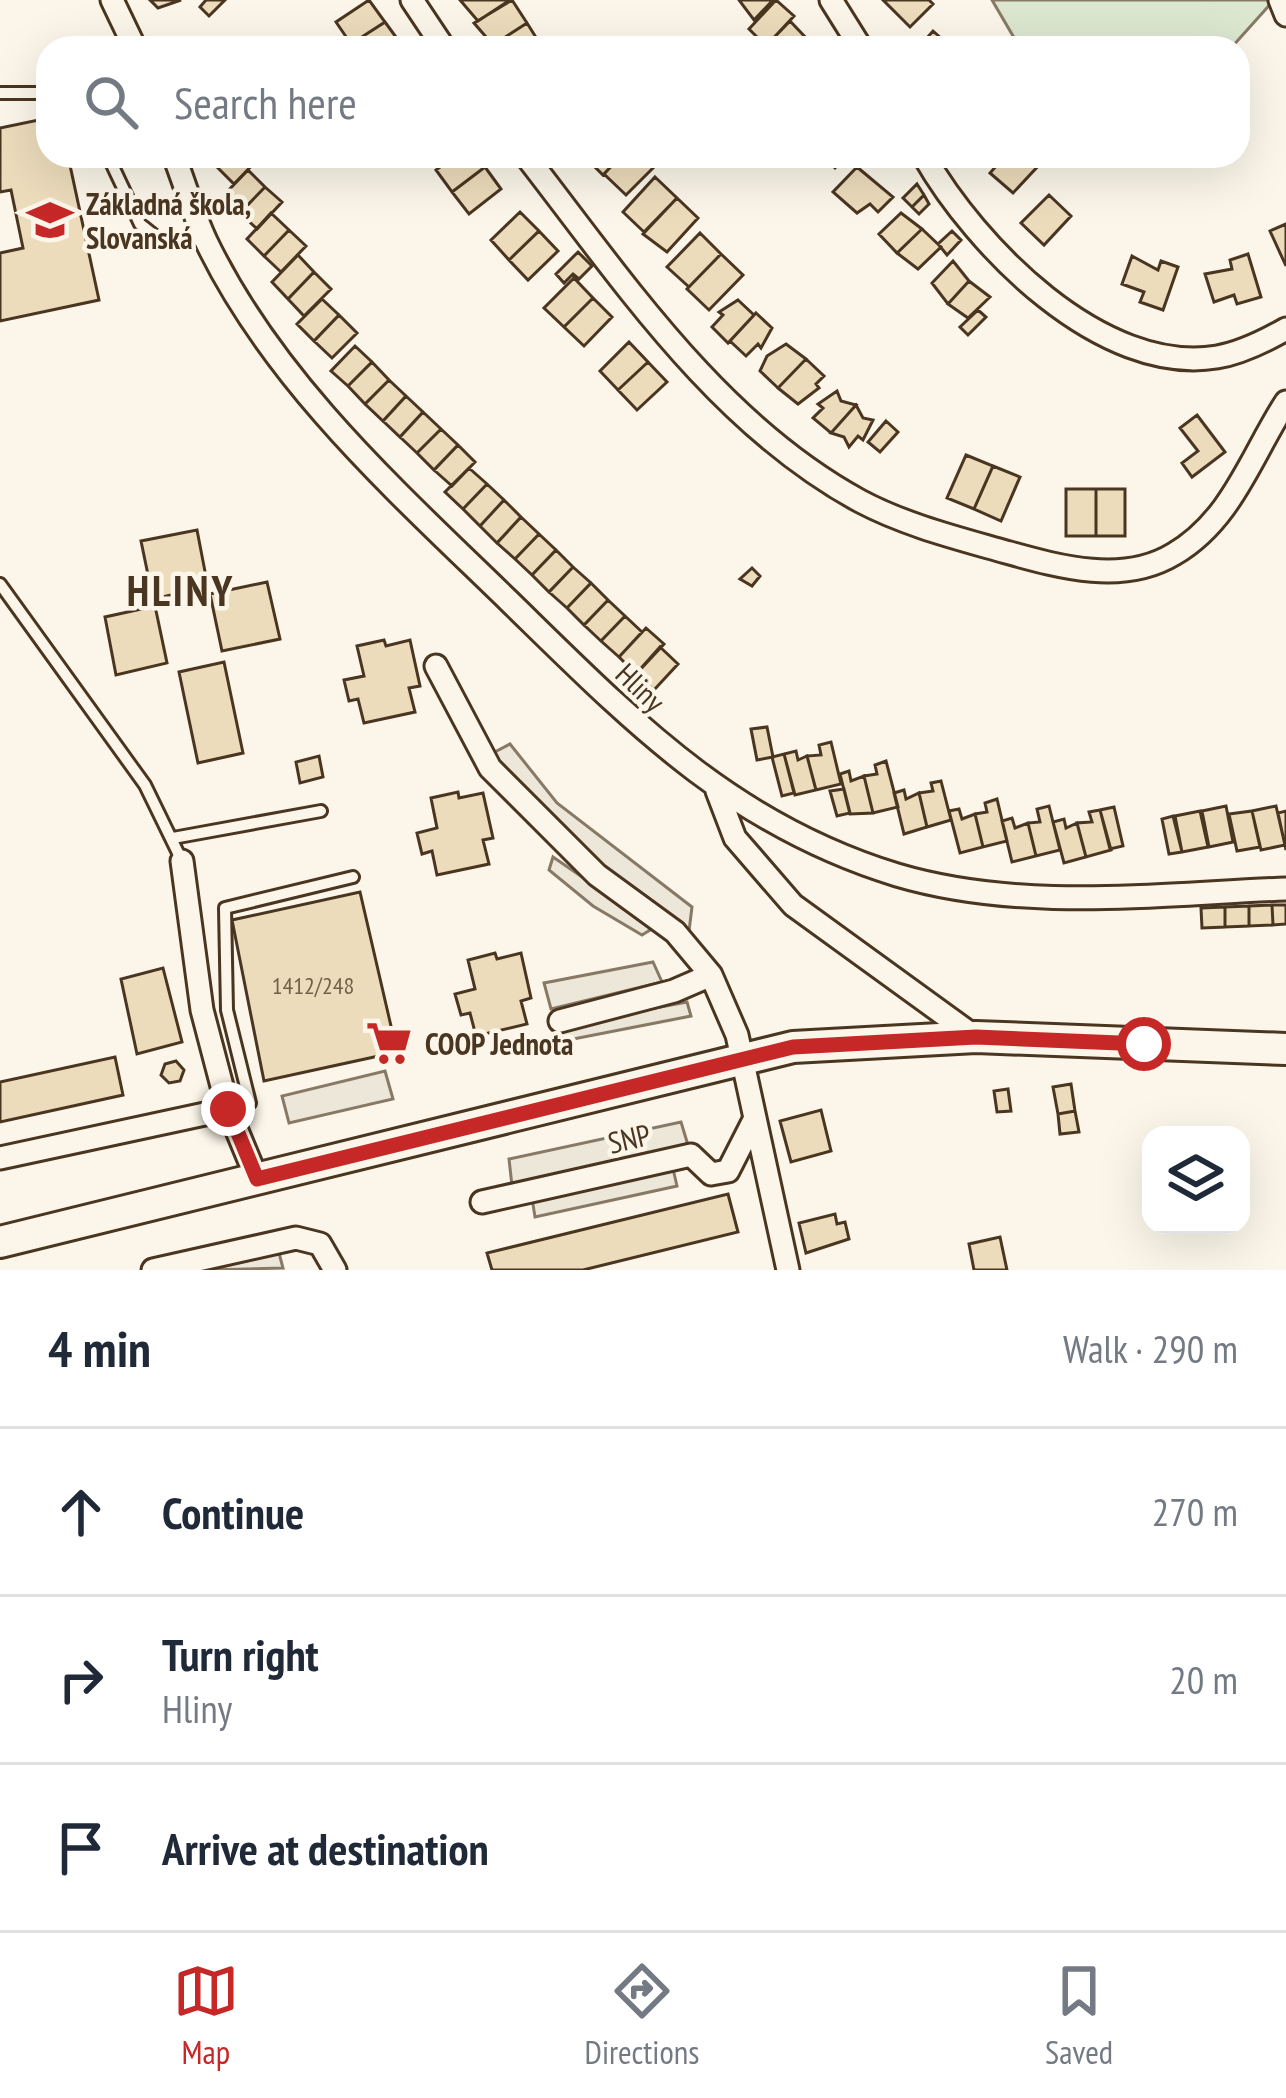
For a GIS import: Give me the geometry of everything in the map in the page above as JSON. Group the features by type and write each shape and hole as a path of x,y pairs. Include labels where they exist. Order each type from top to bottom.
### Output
{"main road":[{"path":"0,1242 793,1047 976,1037 1286,1049"}],"street":[{"path":"112,0 129,36"},
{"path":"412,0 436,36"},
{"path":"830,0 853,36"},
{"path":"1280,0 1286,15"},
{"name":"Hliny","path":"178,168 204,238 276,352 378,474 658,744 717,791 843,857 949,886 1067,897 1286,889"},
{"path":"536,168 736,410 827,482 915,525 1060,566 1102,572 1157,563 1218,518 1286,402"},
{"path":"932,168 967,224 1013,271 1102,332 1150,352 1216,357 1286,329"},
{"path":"436,666 490,768 597,875 675,932 711,975 728,1006 743,1056 753,1122 788,1270"},
{"path":"717,791 735,838 793,905 976,1037"},
{"path":"182,862 202,1010 239,1106 257,1179"},
{"path":"560,1021 674,991 711,975"},
{"path":"0,1158 239,1106"},
{"name":"SNP","path":"482,1202 691,1155 711,1174 728,1171 753,1122"},
{"path":"153,1270 296,1238 320,1244 334,1270"}],"lane":[{"path":"0,93 36,93"},
{"path":"114,168 140,224 164,243 204,238"},
{"path":"0,584 145,785 182,862"},
{"path":"173,838 322,811"},
{"path":"239,1106 227,1010 225,908 352,877"}],"green space":[{"path":"992,0 1274,0 1242,36 1013,36"}],"shaded area":[{"path":"510,744 557,803 692,907 689,931 601,870 508,780 491,754"},
{"path":"553,857 655,927 642,935 593,906 549,870"},
{"path":"653,962 662,982 551,1009 544,983"},
{"path":"687,1002 691,1016 558,1042 555,1027"},
{"path":"385,1071 393,1099 289,1123 282,1096"},
{"path":"681,1122 691,1155 671,1160 677,1186 535,1217 531,1192 513,1195 509,1159"},
{"path":"279,1253 283,1268 209,1270"}],"building":[{"path":"150,0 181,0 158,8"},
{"path":"206,0 225,0 209,16 200,7"},
{"path":"369,0 385,22 363,36 346,36 336,22"},
{"path":"460,0 510,0 478,21"},
{"path":"512,0 527,23 507,36 485,36 474,23"},
{"path":"739,0 773,0 754,20"},
{"path":"776,0 794,16 775,36 756,36 749,29"},
{"path":"883,0 929,0 933,4 910,27"},
{"path":"790,21 804,36 776,36"},
{"path":"385,22 395,36 363,36"},
{"path":"527,23 535,36 507,36"},
{"name":"Základná škola, Slovanská","path":"36,120 36,168 71,168 99,300 0,321 0,253 23,248 11,190 0,192 0,128"},
{"path":"218,168 249,168 234,184"},
{"path":"439,168 484,168 452,192"},
{"path":"484,168 501,189 469,214 452,192"},
{"path":"610,168 653,168 626,195 604,174"},
{"path":"858,168 893,197 878,212 870,204 857,213 833,192"},
{"path":"994,168 1036,168 1013,193 990,173"},
{"path":"248,170 265,187 240,213 223,196"},
{"path":"655,177 677,198 644,232 623,212"},
{"path":"917,184 924,195 912,207 903,198"},
{"path":"265,187 282,202 257,229 240,213"},
{"path":"924,195 929,204 919,214 912,207"},
{"path":"1049,195 1071,216 1044,245 1021,223"},
{"path":"677,198 698,218 667,252 643,234"},
{"path":"520,212 539,231 509,260 491,240"},
{"path":"271,213 289,230 264,256 247,239"},
{"path":"901,213 922,229 897,253 879,234"},
{"path":"1286,224 1286,266 1270,231"},
{"path":"922,229 941,247 918,269 897,253"},
{"path":"289,230 306,246 281,272 264,256"},
{"path":"539,231 558,251 528,280 509,260"},
{"path":"952,231 961,240 947,255 938,244"},
{"path":"700,233 721,254 689,287 667,267"},
{"path":"578,252 592,266 579,279 573,274 564,283 556,274"},
{"path":"721,254 743,275 709,310 687,289"},
{"path":"1248,254 1261,297 1237,304 1234,295 1214,302 1205,274 1232,269 1230,260"},
{"path":"298,255 314,272 288,299 272,282"},
{"path":"1132,256 1158,270 1161,261 1178,267 1163,310 1140,302 1144,292 1122,284"},
{"path":"953,261 969,281 948,304 932,283"},
{"path":"314,272 331,289 304,316 288,299"},
{"path":"574,278 593,298 564,327 544,308"},
{"path":"969,281 990,297 968,318 948,304"},
{"path":"593,298 612,317 584,346 564,327"},
{"path":"322,299 339,315 314,341 297,324"},
{"path":"738,300 754,315 728,343 712,327 723,315 719,312"},
{"path":"978,310 986,317 968,335 960,327"},
{"path":"756,313 772,328 761,348 758,344 746,356 730,341"},
{"path":"339,315 357,333 332,358 314,341"},
{"path":"629,342 648,362 618,390 600,371"},
{"path":"786,344 806,359 778,388 760,371 767,356"},
{"path":"355,346 372,362 348,386 331,371"},
{"path":"806,359 824,376 816,384 819,388 798,404 778,388"},
{"path":"372,362 389,380 365,404 348,386"},
{"path":"648,362 667,382 637,410 618,390"},
{"path":"389,380 406,396 383,421 365,404"},
{"path":"837,391 841,401 856,405 831,433 813,418 823,408 818,404"},
{"path":"406,396 423,412 400,437 383,421"},
{"path":"856,405 863,418 873,420 863,440 858,436 849,447 844,437 831,433"},
{"path":"423,412 441,429 417,453 400,437"},
{"path":"1197,415 1225,452 1192,477 1182,463 1198,451 1180,428"},
{"path":"886,421 898,432 880,452 868,442"},
{"path":"441,429 458,445 434,470 417,453"},
{"path":"458,445 475,462 452,486 434,470"},
{"path":"966,455 993,466 974,509 947,498"},
{"path":"993,466 1020,477 1001,521 974,509"},
{"path":"469,468 487,484 463,509 445,492"},
{"path":"487,484 504,500 480,526 463,509"},
{"path":"1066,489 1096,489 1096,536 1066,536"},
{"path":"1096,489 1125,489 1125,536 1096,536"},
{"path":"504,500 521,517 497,543 480,526"},
{"path":"521,517 539,534 515,559 497,543"},
{"path":"197,530 208,587 153,599 141,541"},
{"path":"539,534 556,550 532,575 515,559"},
{"path":"556,550 573,567 549,592 532,575"},
{"path":"573,567 591,583 567,608 549,592"},
{"path":"752,568 760,576 752,586 740,579"},
{"path":"267,582 280,639 222,651 210,594"},
{"path":"591,583 608,600 584,625 567,608"},
{"path":"608,600 625,616 601,641 584,625"},
{"path":"155,606 167,663 116,675 105,617"},
{"path":"625,616 642,632 619,657 601,641"},
{"path":"646,628 664,644 636,674 619,657"},
{"path":"384,640 386,646 410,640 420,686 409,688 415,712 364,723 358,699 349,701 344,680 364,676 357,646"},
{"path":"660,647 678,664 654,690 636,674"},
{"path":"224,662 243,753 198,763 179,672"},
{"path":"767,727 773,757 757,760 751,729"},
{"path":"831,742 841,784 816,790 807,756 821,755 819,745"},
{"path":"796,751 798,760 807,756 816,790 795,795 784,754"},
{"path":"784,754 794,793 782,796 772,757"},
{"path":"319,756 323,777 300,783 296,762"},
{"path":"886,761 898,807 873,813 864,776 877,774 875,765"},
{"path":"849,771 851,781 864,776 873,813 850,814 840,774"},
{"path":"941,781 951,820 927,827 919,793 933,791 931,783"},
{"path":"844,789 850,813 837,816 830,791"},
{"path":"904,790 906,799 919,793 927,827 904,834 894,793"},
{"path":"458,792 459,798 483,793 493,838 483,840 489,864 437,875 432,851 422,854 417,833 437,828 431,798"},
{"path":"997,799 1007,841 983,847 975,814 987,812 985,803"},
{"path":"1049,806 1060,850 1036,856 1028,823 1040,822 1037,809"},
{"path":"1226,806 1233,842 1209,847 1202,811"},
{"path":"1276,806 1285,845 1261,850 1252,811"},
{"path":"1114,807 1123,846 1110,849 1100,810"},
{"path":"959,809 962,819 975,814 983,847 960,853 949,811"},
{"path":"1100,810 1111,850 1086,857 1077,823 1092,822 1089,812"},
{"path":"1200,811 1208,847 1182,852 1175,816"},
{"path":"1252,811 1260,847 1237,851 1229,814"},
{"path":"1286,811 1286,850 1278,813"},
{"path":"1173,816 1182,852 1169,854 1162,819"},
{"path":"1012,818 1015,828 1028,823 1036,856 1012,862 1002,821"},
{"path":"1064,819 1066,828 1077,823 1086,857 1064,863 1053,822"},
{"path":"360,892 397,1052 264,1081 232,920"},
{"path":"1272,905 1273,925 1249,926 1249,906"},
{"path":"1272,905 1286,905 1286,924 1273,925"},
{"path":"1249,906 1249,926 1225,927 1225,907"},
{"path":"1225,907 1225,927 1202,928 1201,908"},
{"path":"495,953 497,959 521,953 531,998 521,1001 527,1024 476,1036 470,1013 461,1015 455,994 475,989 468,960"},
{"path":"163,968 182,1042 137,1054 121,979"},
{"path":"115,1057 123,1095 0,1122 0,1082"},
{"path":"176,1061 184,1070 180,1081 169,1083 161,1075 165,1064"},
{"path":"1071,1084 1075,1111 1058,1114 1053,1087"},
{"path":"1008,1089 1011,1111 997,1112 994,1091"},
{"path":"821,1110 831,1151 791,1162 780,1121"},
{"path":"1075,1111 1079,1132 1060,1134 1058,1114"},
{"path":"728,1194 738,1232 583,1270 492,1270 487,1253"},
{"path":"835,1214 837,1224 845,1222 849,1239 806,1253 799,1223"},
{"path":"1000,1237 1007,1270 974,1270 969,1244"}],"place":[{"name":"Základná škola, Slovanská","path":"50,220"},
{"name":"COOP Jednota","path":"389,1043"}],"district":[{"name":"HLINY","path":"181,590"}],"route":[{"path":"228,1109 251,1155 257,1179 430,1132 793,1047 976,1037 1144,1044"}]}
